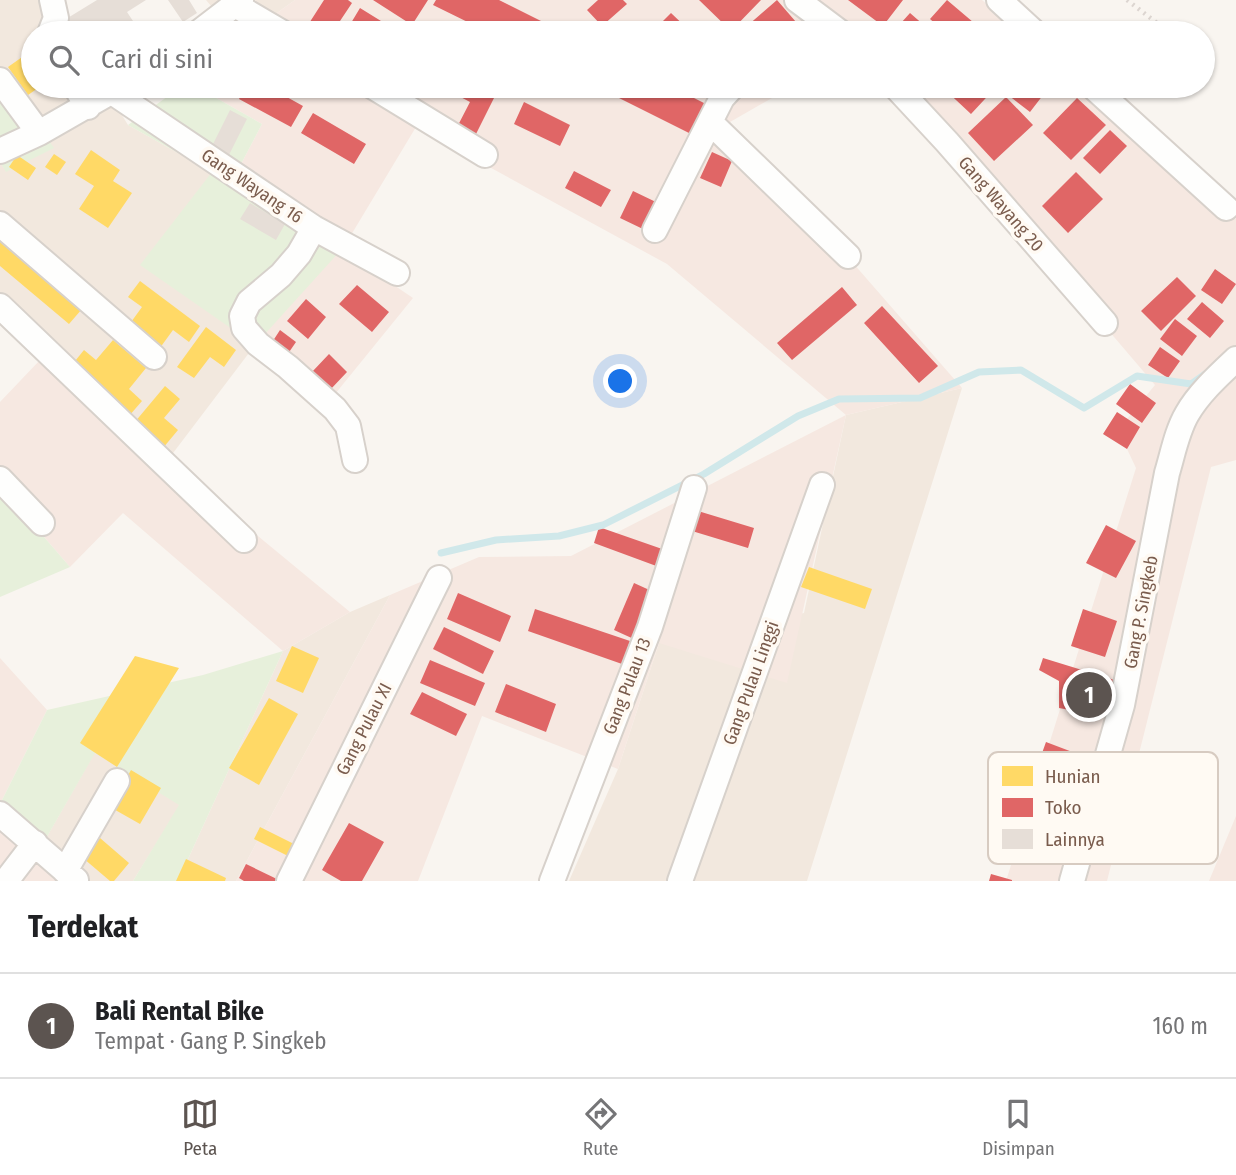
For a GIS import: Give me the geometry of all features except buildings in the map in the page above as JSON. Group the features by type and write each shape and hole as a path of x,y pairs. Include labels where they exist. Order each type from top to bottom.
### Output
{"street":[{"path":"52,0 55,21"},
{"path":"797,0 817,21"},
{"path":"999,0 1022,21"},
{"path":"210,21 227,5 259,21"},
{"path":"0,80 39,134"},
{"path":"0,151 39,134 79,98"},
{"name":"Gang Wayang 16","path":"129,98 314,228 397,273"},
{"path":"392,98 485,155"},
{"path":"656,230 722,98"},
{"name":"Gang Wayang 20","path":"906,98 1105,323"},
{"path":"1105,98 1226,208"},
{"path":"711,123 848,256"},
{"path":"0,224 154,357"},
{"path":"314,228 299,254 281,275 249,302 242,316 244,328 258,344 335,409 348,426 355,460"},
{"path":"0,306 244,540"},
{"name":"Gang P. Singkeb","path":"1109,752 1122,705 1167,473 1176,441 1187,414 1210,384 1236,359"},
{"path":"0,479 42,523"},
{"name":"Gang Pulau Linggi","path":"680,881 822,485"},
{"name":"Gang Pulau 13","path":"552,881 650,627 694,488"},
{"name":"Gang Pulau XI","path":"289,881 439,578"},
{"path":"3,820 35,843 71,876 117,781"},
{"path":"6,881 35,843"},
{"name":"Gang P. Singkeb","path":"1072,881 1077,864"}],"path":[{"path":"1127,0 1154,21"}],"shaded area":[{"path":"0,0 51,0 64,21 21,21 21,98 111,98 128,125 212,172 255,345 167,461 0,322 0,162 6,171 0,70"},
{"path":"206,0 295,0 266,21 224,21"},
{"path":"295,0 982,0 1007,21 266,21"},
{"path":"216,98 772,98 730,122 962,388 846,415 667,264 416,127 342,250 413,298 331,399 255,345 231,183 262,124"},
{"path":"910,98 1096,98 1236,219 1236,460 1211,467 1139,752 1047,752 1136,468 1118,430 1155,385"},
{"path":"40,360 350,612 283,651 123,513 70,567 0,486 0,402"},
{"path":"962,388 807,881 569,881 618,769 659,643 804,613 846,415"},
{"path":"846,415 787,683 659,643 618,769 482,716 418,881 236,881 390,595 479,557 571,556"},
{"path":"390,595 236,881 178,881 283,651 350,612"},
{"path":"0,658 47,710 0,804"},
{"path":"95,752 180,805 133,881 79,881 40,849"},
{"path":"1236,816 1236,881 1209,881"},
{"path":"0,817 79,881 0,881"},
{"path":"1011,864 1111,864 1107,881 1006,881"}],"green space":[{"path":"0,70 54,148 6,172 0,162"},
{"path":"165,98 216,98 262,124 231,183 341,250 255,345 140,265 212,172 128,125"},
{"path":"0,486 70,567 0,597"},
{"path":"283,651 178,881 133,881 179,805 95,753 40,849 0,804 47,710 203,675"}],"waterway":[{"path":"441,553 496,540 559,536 603,525 704,474 798,416 839,399 920,398 979,372 1021,370 1084,408 1137,376 1191,384 1205,374"}],"place":[{"name":"Bali Rental Bike","path":"1089,695"}]}
